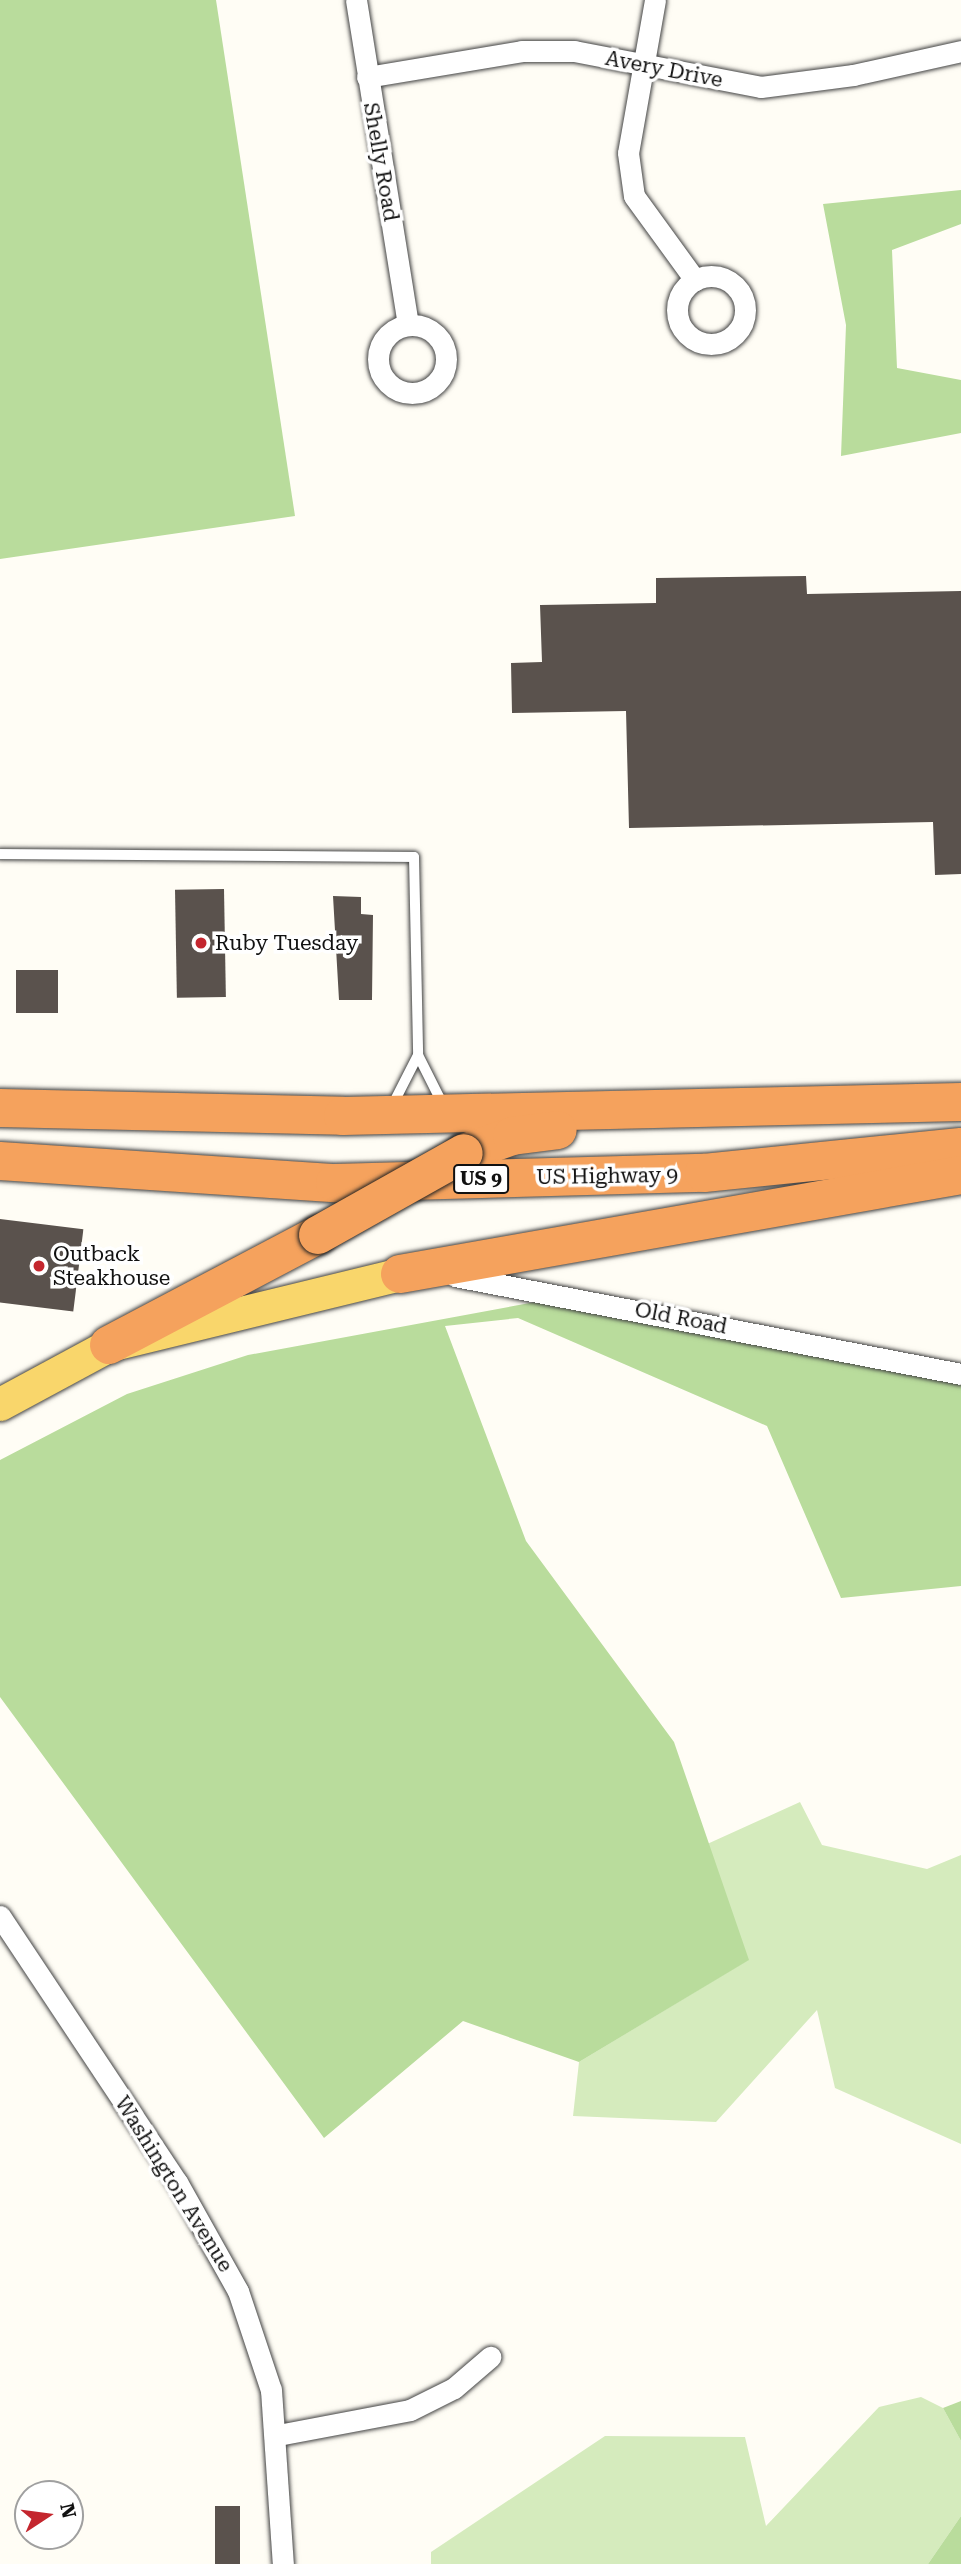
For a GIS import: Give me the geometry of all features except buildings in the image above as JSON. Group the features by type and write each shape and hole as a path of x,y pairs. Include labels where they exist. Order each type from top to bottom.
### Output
{"highway":[{"path":"0,1108 388,1115 719,1104 961,1102"},
{"path":"109,1345 464,1153 512,1136 719,1104"},
{"name":"US Highway 9","path":"0,1161 335,1182 704,1173 961,1147"},
{"path":"400,1274 961,1175"}],"main road":[{"path":"0,1404 109,1345 400,1274"}],"street":[{"name":"Shelly Road","path":"356,0 366,77 408,324"},
{"path":"655,0 628,153 634,196 695,280"},
{"name":"Avery Drive","path":"366,77 523,51 574,51 643,67 761,87 853,75 961,51"},
{"name":"Old Road","path":"400,1274 476,1278 961,1374"},
{"name":"Washington Avenue","path":"0,1916 221,2254 257,2341 278,2435 283,2564"},
{"path":"278,2435 410,2410 454,2388 490,2357"}],"lane":[{"path":"0,854 414,857 418,1055 447,1113"},
{"path":"388,1115 418,1055"}],"green space":[{"path":"0,0 216,0 295,516 0,559"},
{"path":"961,190 961,224 892,250 897,368 961,380 961,433 841,456 846,325 823,204"},
{"path":"573,1295 961,1378 961,1586 841,1598 767,1426 518,1318 445,1326 526,1541 674,1742 749,1960 579,2062 463,2021 324,2138 0,1697 0,1460 127,1394 248,1355"},
{"path":"800,1802 822,1845 927,1869 961,1855 961,2144 835,2088 817,2010 716,2122 573,2116 579,2062 748,1960 705,1845"},
{"path":"921,2397 943,2408 961,2441 961,2516 928,2564 431,2564 431,2552 605,2436 745,2437 766,2526 879,2407"},
{"path":"961,2401 961,2441 943,2408"},
{"path":"961,2516 961,2564 928,2564"}],"place":[{"name":"Ruby Tuesday","path":"201,943"},
{"name":"Outback Steakhouse","path":"39,1266"}]}
